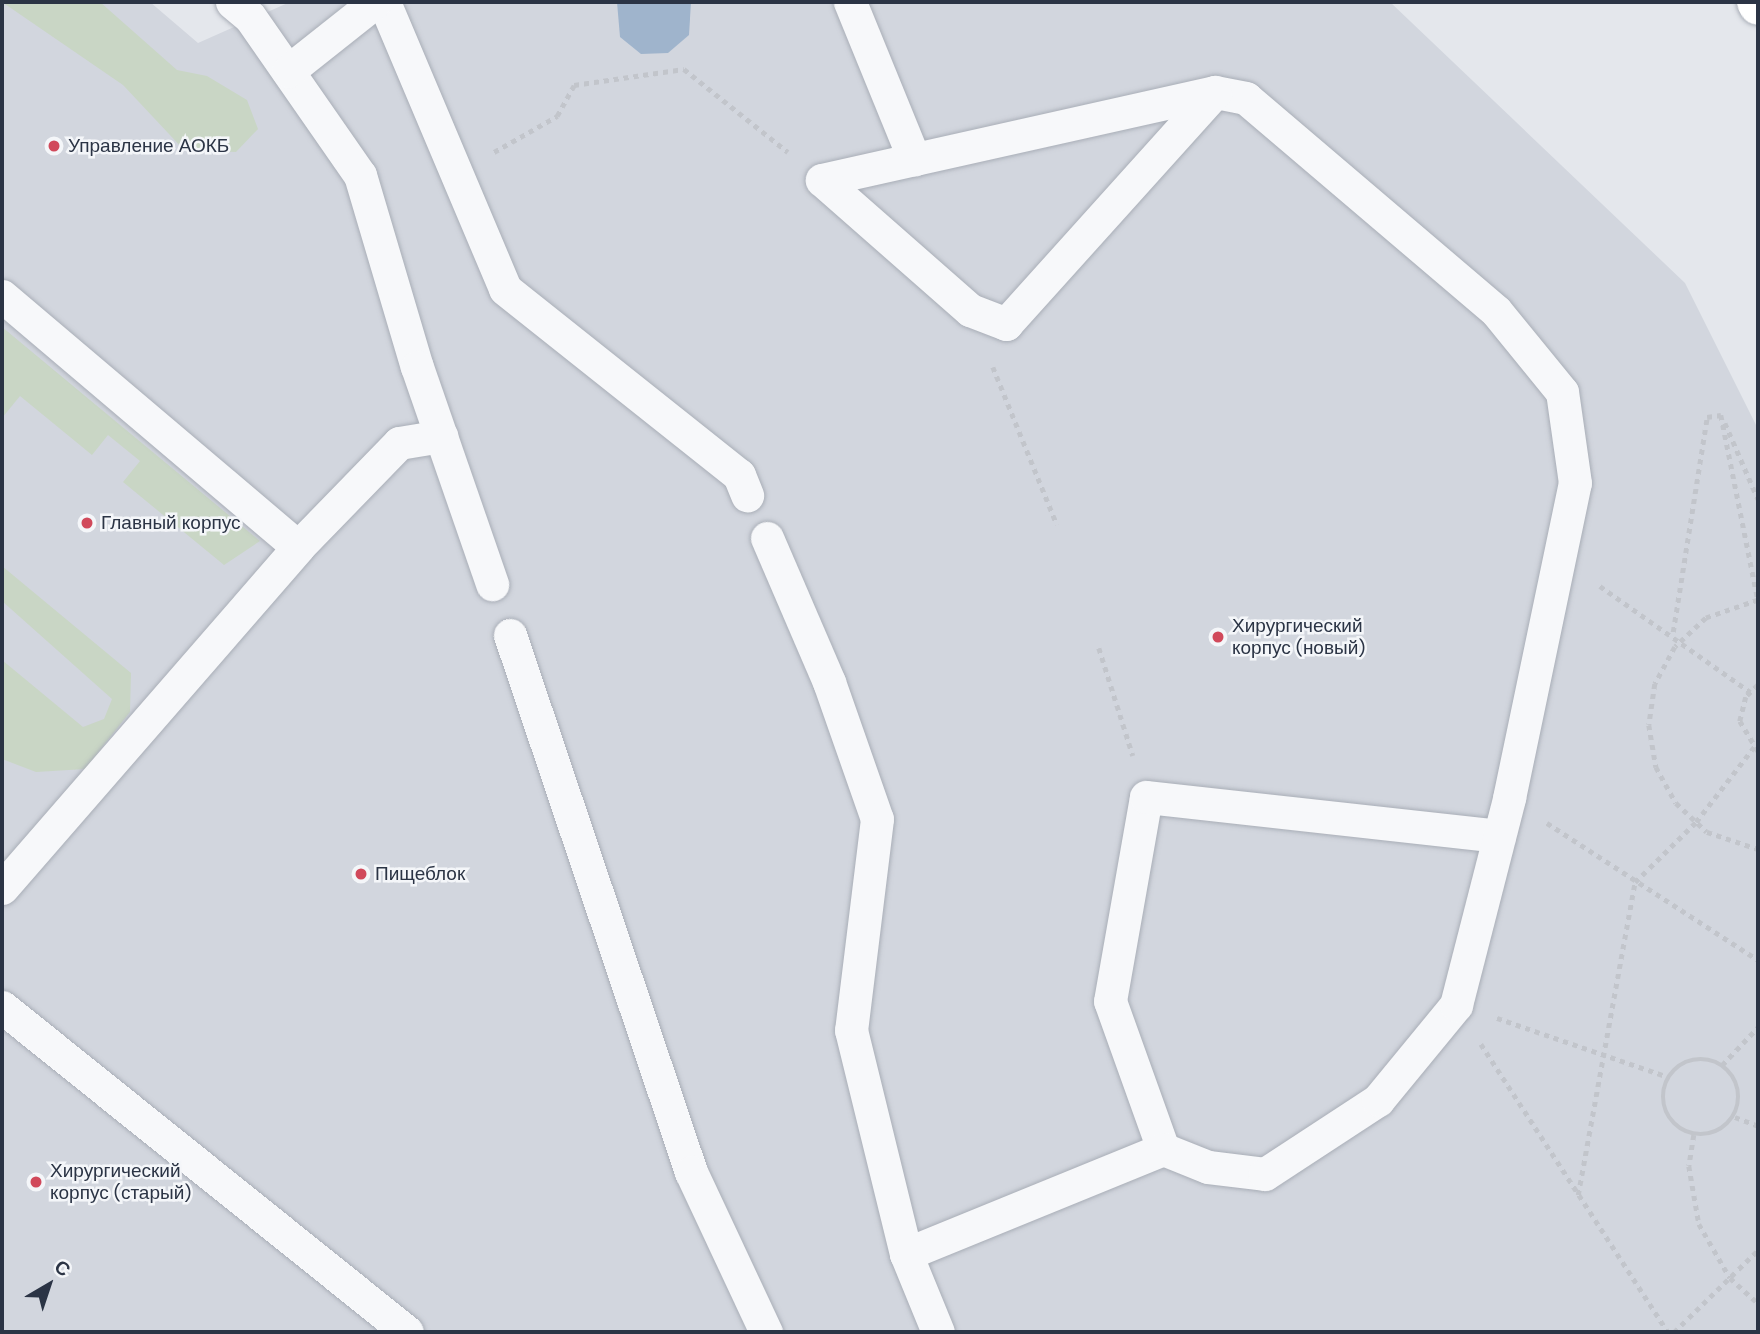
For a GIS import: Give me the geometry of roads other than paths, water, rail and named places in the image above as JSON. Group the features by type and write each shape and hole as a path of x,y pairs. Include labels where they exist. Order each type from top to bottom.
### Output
{"main road":[{"path":"1756,2 1758,6"}],"lane":[{"path":"232,2 288,71 360,175 440,436 492,584"},
{"path":"288,71 375,2"},
{"path":"384,2 454,176 505,289 739,475 747,495"},
{"path":"850,2 914,159"},
{"path":"905,1254 1163,1149 1208,1167 1265,1174 1378,1100 1455,1005 1509,798 1575,483 1562,392 1486,302 1246,98 1215,92 822,180 970,310 1006,324 1030,304 1215,92"},
{"path":"2,296 298,547"},
{"path":"2,888 298,547 399,443 440,436"},
{"path":"766,538 829,682 877,819 851,1030 905,1254 938,1332"},
{"path":"510,635 691,1172 766,1332"},
{"path":"1163,1149 1110,1001 1146,797 1499,836"},
{"path":"2,1007 407,1332"}],"water":[{"path":"617,2 691,2 689,35 668,53 641,54 620,37"}],"place":[{"name":"Управление АОКБ","path":"54,146"},
{"name":"Главный корпус","path":"87,523"},
{"name":"Хирургический корпус (новый)","path":"1218,637"},
{"name":"Пищеблок","path":"361,874"},
{"name":"Хирургический корпус (старый)","path":"36,1182"}]}
